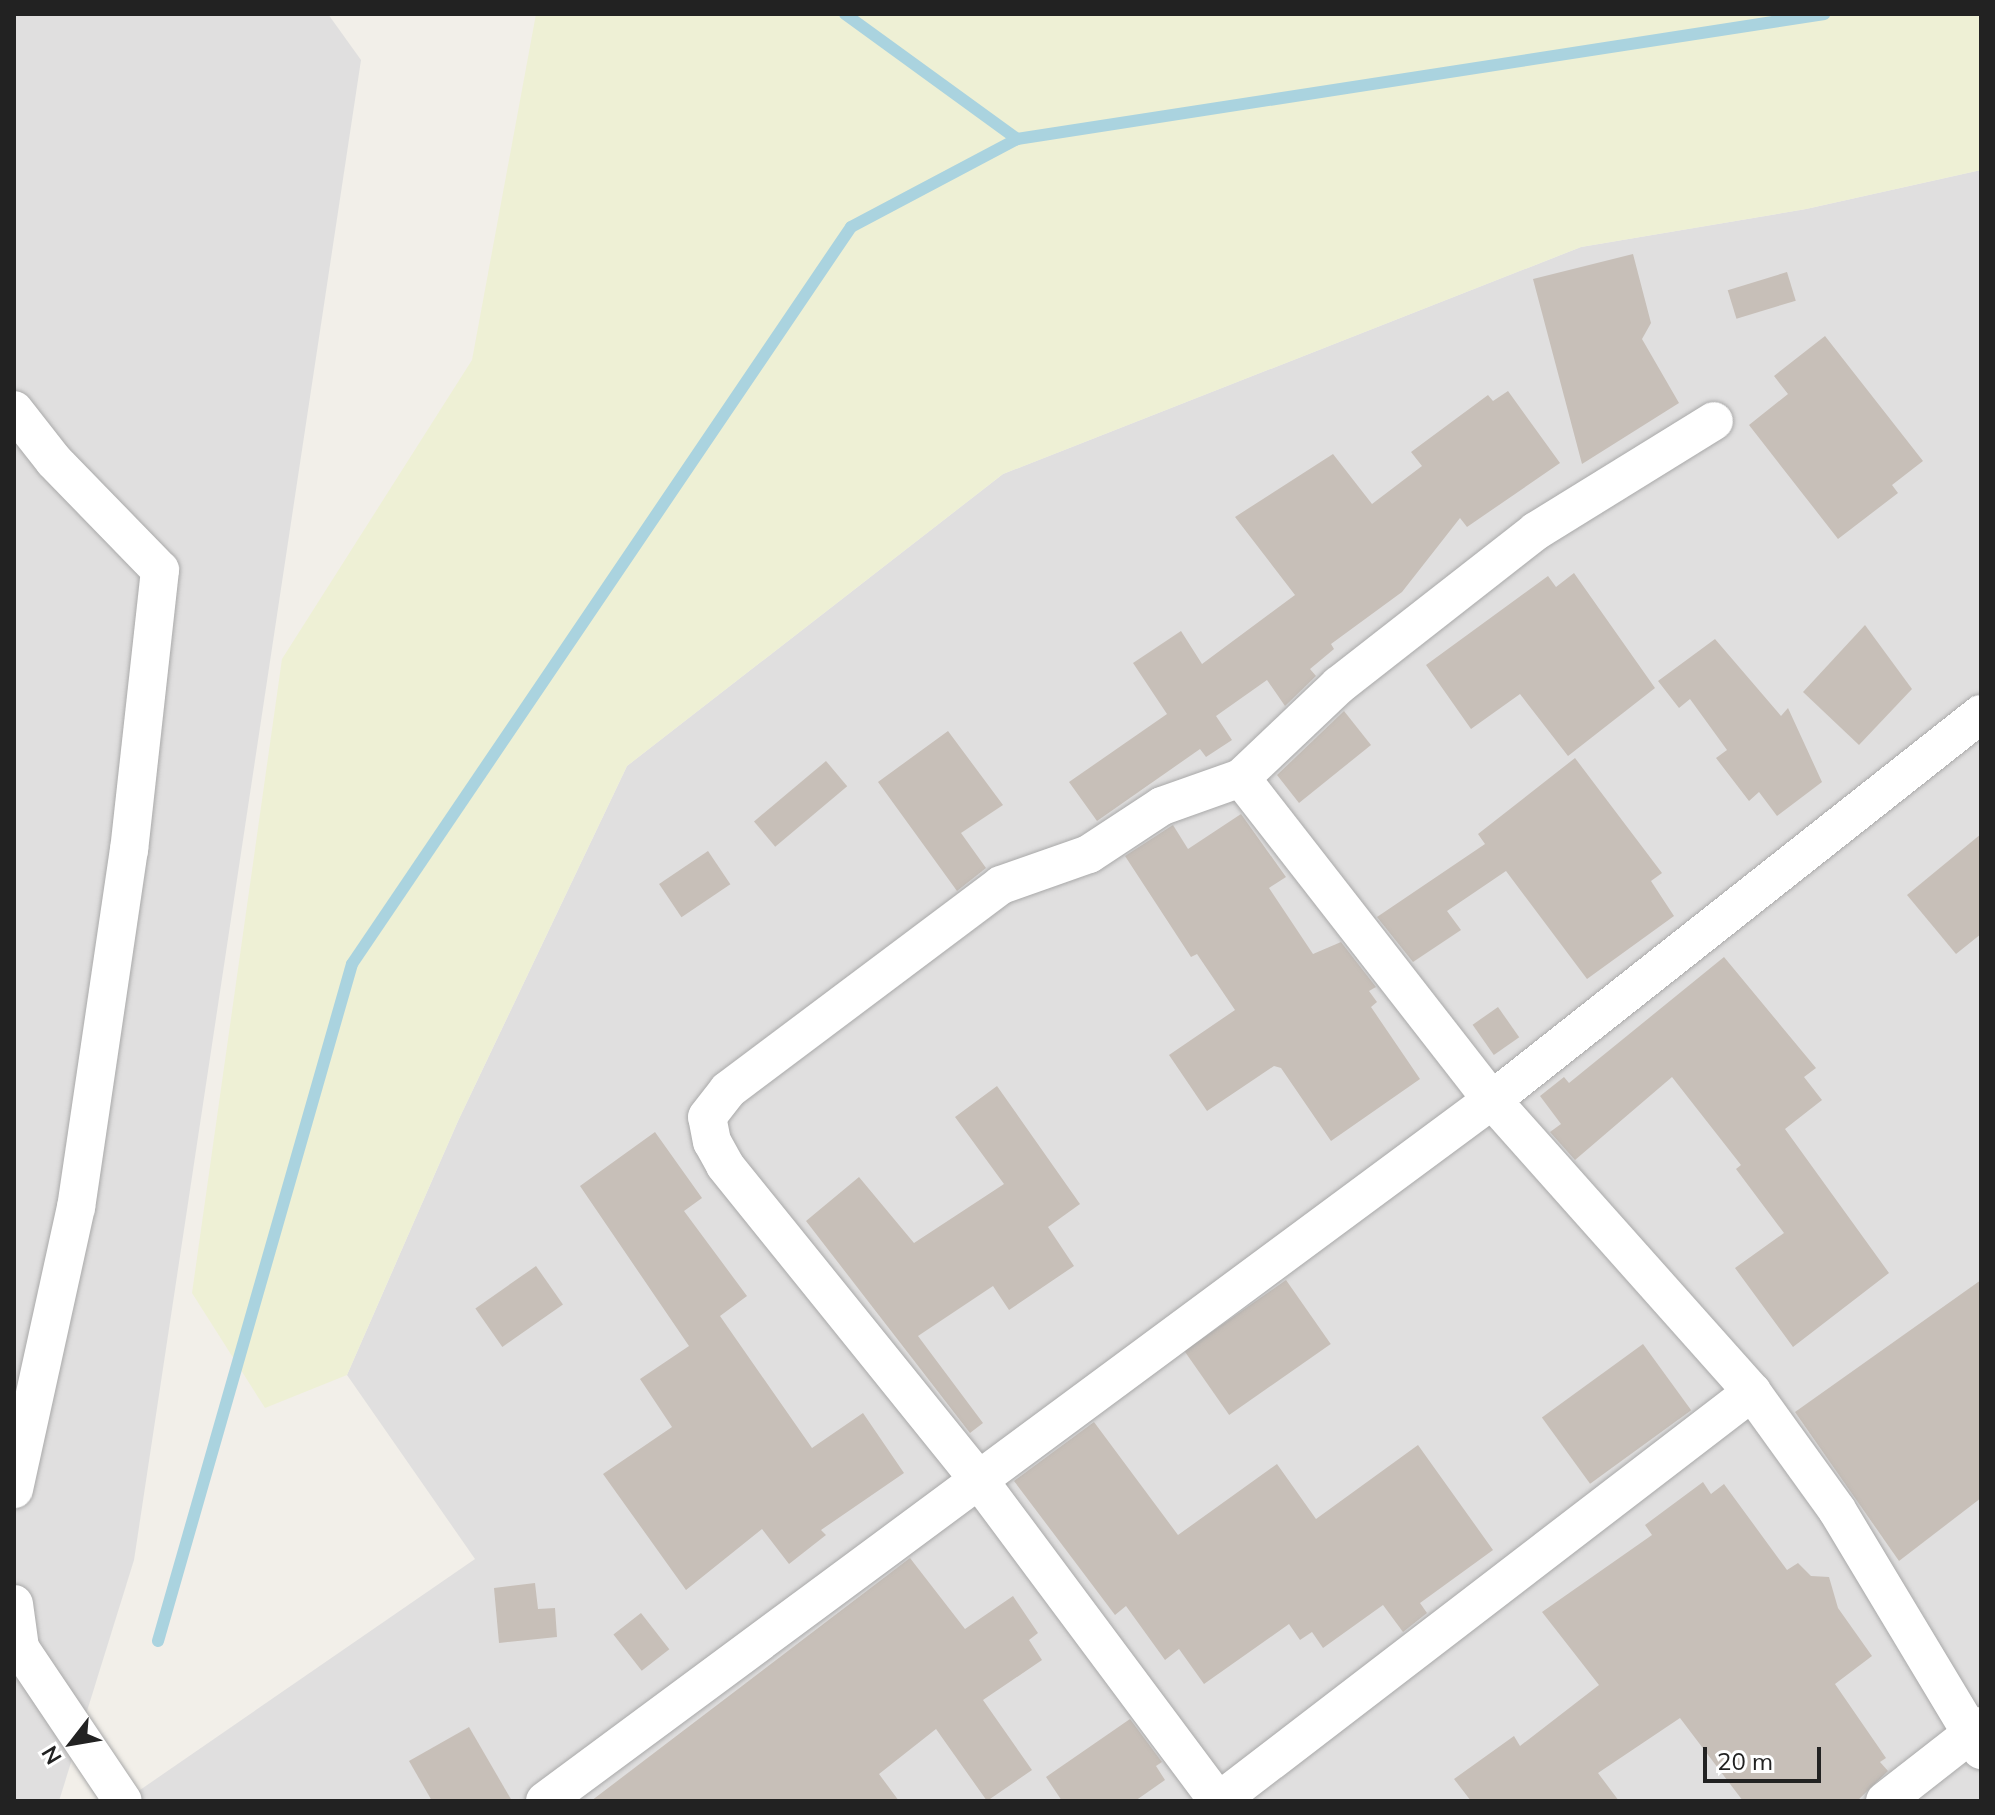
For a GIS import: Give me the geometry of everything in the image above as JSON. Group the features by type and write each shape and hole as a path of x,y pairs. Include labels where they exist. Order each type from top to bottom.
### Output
{"street":[{"path":"14,410 54,461 160,570 129,849 76,1207 14,1489"},
{"path":"1714,421 1536,531 1339,685 1241,778 1162,806 1089,854 1001,885 728,1090 707,1117 712,1142 725,1165 978,1479 1219,1801 1752,1392"},
{"path":"545,1801 635,1740 978,1479 1492,1100 1981,714"},
{"path":"1241,778 1492,1100 1752,1392 1837,1510 1977,1737 1885,1801"},
{"path":"14,1604 20,1648 123,1801"}],"shaded area":[{"path":"14,14 328,14 361,60 134,1560 59,1801 14,1801"},
{"path":"1981,170 1981,1801 124,1801 475,1559 347,1375 458,1121 627,766 1003,474 1581,247 1806,209"}],"green space":[{"path":"536,14 1981,14 1981,170 1806,209 1581,247 1003,474 627,766 458,1121 347,1375 265,1408 192,1293 282,659 472,360"}],"building":[{"path":"1633,254 1651,323 1642,339 1679,403 1582,464 1533,279"},
{"path":"1787,272 1796,301 1736,319 1728,290"},
{"path":"1825,336 1923,461 1892,485 1898,493 1838,539 1749,425 1788,394 1774,376"},
{"path":"1508,391 1560,463 1467,527 1460,518 1402,592 1331,644 1334,649 1310,669 1316,676 1285,706 1267,680 1216,716 1232,740 1206,757 1200,749 1097,821 1069,782 1167,714 1133,663 1181,631 1202,664 1295,595 1235,517 1333,454 1372,504 1422,466 1411,452 1488,395 1493,401"},
{"path":"1574,573 1655,688 1568,756 1520,694 1471,729 1426,665 1548,576 1556,587"},
{"path":"1865,625 1912,689 1859,745 1803,692"},
{"path":"1715,639 1781,716 1788,708 1822,782 1777,816 1759,792 1749,801 1716,758 1727,750 1690,699 1679,708 1658,681"},
{"path":"1344,711 1371,745 1299,803 1277,775"},
{"path":"948,731 1003,805 961,833 986,868 957,891 878,782"},
{"path":"1575,758 1662,873 1651,881 1674,916 1587,979 1506,871 1447,911 1461,930 1413,962 1377,917 1485,844 1478,834"},
{"path":"826,761 847,786 775,847 754,821"},
{"path":"1241,814 1286,877 1269,888 1313,954 1341,942 1376,987 1369,991 1377,1002 1371,1007 1420,1079 1331,1141 1281,1068 1274,1066 1207,1111 1169,1055 1235,1010 1197,954 1191,957 1125,856 1173,825 1188,849"},
{"path":"1981,834 1981,934 1956,954 1907,895"},
{"path":"708,851 730,884 681,917 659,884"},
{"path":"1724,957 1816,1068 1804,1077 1822,1100 1785,1129 1889,1273 1793,1347 1735,1268 1784,1233 1736,1169 1741,1165 1672,1077 1575,1160 1550,1132 1561,1124 1540,1096 1564,1077 1569,1083"},
{"path":"1498,1007 1519,1037 1494,1055 1473,1025"},
{"path":"997,1086 1080,1204 1048,1227 1074,1266 1009,1310 993,1286 918,1336 983,1423 970,1433 806,1221 859,1177 914,1243 1004,1184 955,1117"},
{"path":"655,1132 702,1198 684,1211 747,1296 720,1316 812,1448 863,1413 904,1473 821,1530 826,1535 789,1564 762,1529 686,1590 603,1474 672,1427 640,1379 689,1346 580,1186"},
{"path":"536,1266 563,1305 502,1347 475,1308"},
{"path":"1286,1280 1331,1344 1229,1415 1184,1351"},
{"path":"1981,1280 1981,1498 1899,1561 1795,1412"},
{"path":"1643,1344 1691,1410 1590,1484 1542,1417"},
{"path":"1094,1422 1178,1535 1277,1464 1316,1519 1418,1445 1493,1550 1420,1603 1427,1613 1403,1632 1383,1605 1323,1648 1312,1632 1300,1640 1289,1624 1204,1684 1179,1649 1165,1660 1126,1606 1115,1615 1014,1481"},
{"path":"1703,1482 1711,1494 1724,1484 1787,1570 1798,1563 1811,1576 1829,1577 1838,1608 1872,1656 1835,1684 1886,1758 1880,1762 1888,1771 1857,1801 1743,1801 1680,1718 1598,1773 1619,1801 1471,1801 1454,1779 1514,1736 1520,1746 1599,1685 1542,1612 1652,1535 1645,1525"},
{"path":"910,1558 965,1629 1013,1596 1038,1633 1029,1640 1042,1660 983,1700 1032,1770 987,1801 936,1729 879,1774 899,1801 591,1801"},
{"path":"535,1583 538,1609 555,1608 557,1637 499,1643 494,1588"},
{"path":"641,1613 669,1649 642,1671 613,1635"},
{"path":"1130,1719 1162,1762 1156,1766 1165,1780 1135,1801 1062,1801 1046,1777"},
{"path":"469,1727 512,1801 432,1801 409,1761"}],"waterway":[{"path":"845,14 1017,139 1824,14"},
{"path":"158,1641 352,964 851,227 1017,139"}]}
